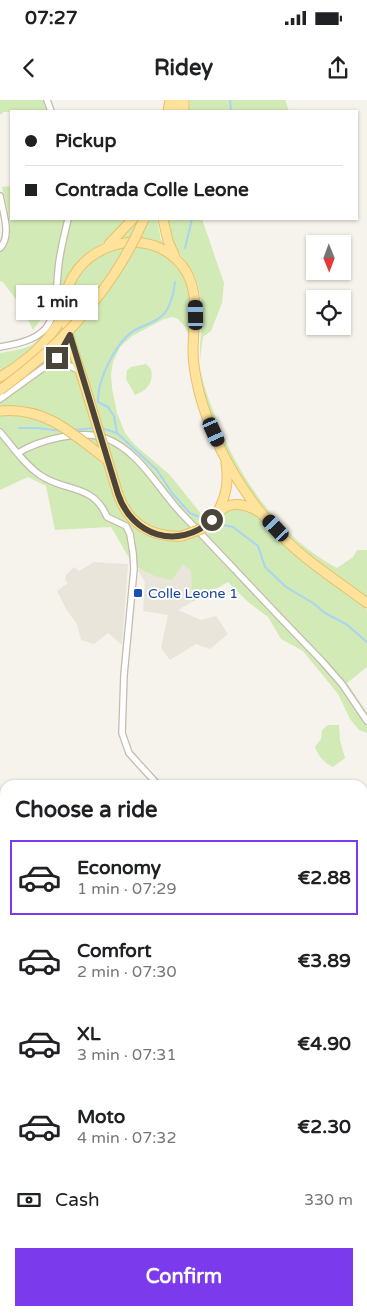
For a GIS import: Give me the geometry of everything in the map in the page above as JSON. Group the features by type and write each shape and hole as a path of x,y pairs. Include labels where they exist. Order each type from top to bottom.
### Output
{"main road":[{"path":"0,377 52,336 64,312 67,289 72,278 86,260 116,239 131,220"},
{"path":"0,390 48,352 91,307 126,256 144,220"},
{"path":"163,220 168,242 176,259"},
{"path":"106,247 120,243 135,242 150,245 164,250 176,259 186,271 194,293 194,367 199,392 226,459 242,485 286,540 367,603"},
{"path":"64,312 106,460 126,513 142,528 161,535 182,536 201,529 225,507 242,504 265,516"},
{"path":"0,411 30,412 45,417 70,431 106,460"},
{"path":"216,515 223,504 228,484 226,459"}],"street":[{"path":"0,196 6,230 6,238 0,248"},
{"path":"0,347 29,341 44,330 51,319 57,299 58,273 68,220"},
{"path":"0,399 57,358 70,335"},
{"path":"45,368 66,364 81,373"},
{"path":"0,432 31,469 53,483 87,492 95,497 102,504 108,517 122,523 130,534 134,569 124,675 122,733 129,753 153,780"},
{"path":"18,453 30,446 79,434 105,437 117,444 144,467 181,513 321,660 342,684 367,721"}],"shaded area":[{"path":"94,562 128,564 122,645 108,633 94,644 81,640 77,624 66,609 57,591 68,583 65,580 66,575 74,567 79,571"},
{"path":"183,564 191,570 192,602 178,610 201,620 216,616 228,634 210,649 196,644 170,660 161,648 168,615 143,611 145,582 136,567 150,575"}],"green space":[{"path":"0,100 44,100 48,110 10,110 10,112 4,112 0,115"},
{"path":"190,100 285,100 289,110 189,110"},
{"path":"10,186 10,220 127,220 113,236 83,257 75,266 64,288 61,311 35,356 54,338 63,322 87,382 67,312 70,287 82,268 100,254 122,248 144,247 165,255 182,270 193,299 189,339 186,328 178,319 173,317 164,319 132,336 120,347 113,362 111,374 117,413 125,433 135,445 170,475 210,525 224,511 234,508 242,507 254,512 283,543 313,569 318,562 278,523 259,501 227,454 215,428 206,401 201,370 209,400 231,453 259,498 276,519 295,538 337,568 353,557 357,550 367,550 367,599 358,592 353,598 367,610 367,667 347,683 367,713 367,733 359,730 350,719 338,694 303,651 281,639 268,617 248,602 228,582 192,602 191,571 183,564 172,580 158,577 140,569 128,557 111,527 55,530 46,486 28,477 0,490 0,353 32,345 41,335 47,316 42,318 33,330 21,306 2,281 0,282 0,252 6,246 9,239 10,221 2,187","holes":["119,505 140,521 163,531 181,531 182,538 161,538"]},
{"path":"136,220 157,220 161,240 167,248 135,238 121,239"},
{"path":"165,220 202,220 224,283 222,303 211,331 203,337 200,362 201,307 198,286 192,271 171,241"},
{"path":"146,364 151,369 152,374 149,385 135,395 126,379 127,370 131,367"},
{"path":"328,725 339,725 340,740 345,758 333,767 322,759 315,747 321,739 322,730"}],"waterway":[{"path":"230,100 231,110"},
{"path":"185,248 192,220"},
{"path":"117,433 114,416 108,407 98,402 105,372 122,342 137,329 158,319 165,312 171,302 175,282"},
{"path":"19,428 62,431"},
{"path":"74,430 94,428"},
{"path":"101,428 117,433 157,470 172,493 190,513 206,520"},
{"path":"213,523 233,527 258,546 265,567 286,587 313,603 325,613 346,624 367,642"}],"place":[{"name":"Colle Leone 1","path":"138,593"}],"route":[{"path":"57,358 70,335 106,460 121,504 133,521 151,532 161,535 182,536 201,529 212,520"}]}
